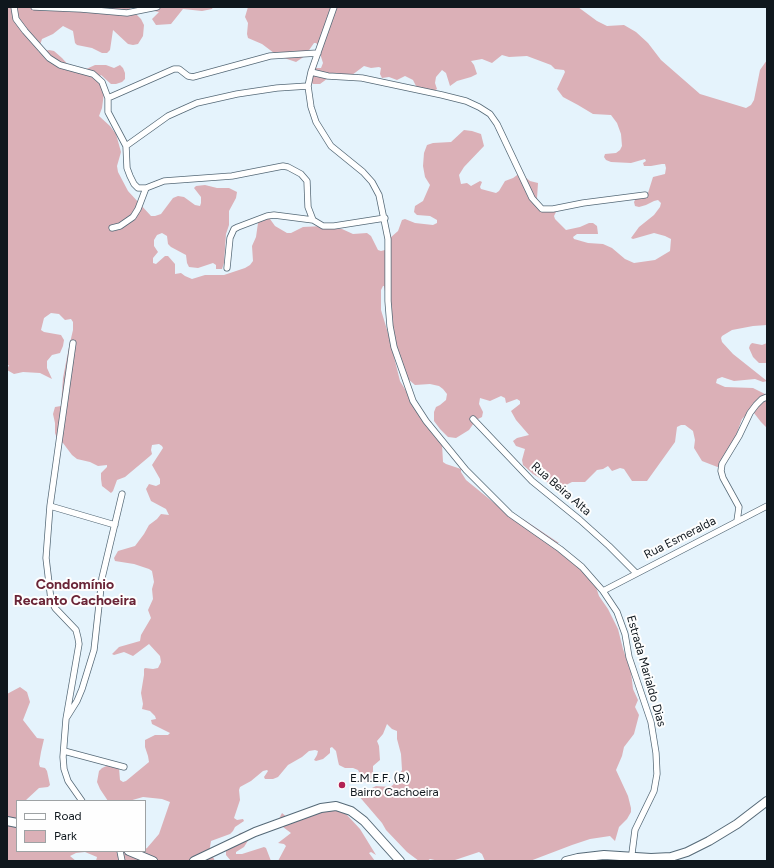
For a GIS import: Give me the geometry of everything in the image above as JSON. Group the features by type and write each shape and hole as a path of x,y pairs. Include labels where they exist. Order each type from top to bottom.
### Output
{"street":[{"path":"14,7 16,19 49,58 60,65 93,74 102,82 108,98 108,112 126,146 127,168 134,184 138,188 146,188 164,181 232,176 276,166 288,167 308,181 308,207 313,220"},
{"path":"34,7 128,13 157,7"},
{"name":"Estrada Marialdo Dias","path":"334,7 311,72 308,86 310,107 316,122 331,146 363,172 372,182 379,195 385,218 388,239 388,301 390,326 396,354 413,401 419,411 466,470 510,514 560,549 582,567 603,591 617,612 625,634 629,657 651,722 656,753 657,774 654,791 635,830 631,859"},
{"path":"108,98 174,69 178,69 188,76 193,77 270,56 318,53"},
{"path":"311,72 328,76 362,78 442,94 466,101 479,107 490,114 497,124 532,198 542,209 553,209 590,202 646,195"},
{"path":"126,146 168,116 197,103 237,94 278,88 308,86"},
{"path":"112,228 120,226 133,217 138,209 146,188"},
{"path":"227,268 230,238 234,230 267,216 274,215 313,220 323,226 334,226 385,218"},
{"path":"73,343 50,506 46,558 51,600 55,608 76,630 79,644 66,719 64,769 68,781 81,800"},
{"path":"738,521 739,507 723,478 721,471 722,464 756,405 762,399 767,397"},
{"name":"Rua Beira Alta","path":"473,419 532,481 580,520 636,573"},
{"path":"66,719 77,701 82,689 94,650 102,578 122,494"},
{"path":"50,506 115,525"},
{"name":"Rua Esmeralda","path":"603,591 767,506"},
{"path":"64,751 124,767"},
{"path":"566,861 604,855 631,859 670,857 687,852 709,842 767,801"},
{"path":"194,861 255,832 321,808 336,806 351,811 364,821 400,861"},
{"path":"131,852 153,861"}],"green space":[{"path":"7,7 129,7 141,19 144,25 143,36 138,44 128,44 113,30 110,50 107,53 102,53 92,48 77,45 75,43 73,31 63,26 53,34 42,39 38,51 54,51 73,70 84,70 95,65 106,65 114,68 120,65 123,68 125,79 122,82 111,84 101,75 100,76 104,93 102,108 99,116 116,134 121,152 117,166 118,172 128,191 151,216 161,214 173,198 178,196 184,197 195,205 200,206 201,197 194,188 196,186 205,185 217,188 229,188 237,192 236,198 229,211 229,225 226,234 224,263 222,269 216,269 216,265 213,263 198,268 189,267 186,255 168,244 167,236 162,233 157,235 154,240 154,246 158,252 153,258 153,263 156,264 165,256 168,256 175,264 175,274 181,273 192,279 205,275 224,275 250,265 253,261 252,246 256,237 258,223 260,220 266,218 270,219 275,226 287,233 291,233 303,227 323,226 342,229 353,234 367,233 371,236 378,250 381,251 385,250 390,238 398,231 402,220 405,219 415,223 433,225 437,223 437,220 430,216 417,215 414,212 415,206 423,201 430,185 425,177 423,166 424,153 427,145 433,143 451,142 464,130 481,134 484,146 464,167 459,175 461,184 467,183 471,186 480,181 482,182 480,187 481,189 496,193 505,181 520,173 530,181 538,183 537,198 539,206 555,210 555,219 566,230 580,227 589,223 593,223 597,226 598,234 577,234 573,237 574,239 588,243 603,244 612,248 625,259 634,263 655,260 670,251 671,239 665,236 654,233 633,239 631,238 639,227 654,215 660,207 661,203 658,200 639,207 635,206 634,202 636,198 648,193 653,177 665,174 665,164 644,166 643,163 646,161 645,159 631,163 611,162 606,160 604,157 605,154 616,153 622,146 621,134 617,123 611,115 593,114 563,97 557,89 565,72 564,70 555,69 551,65 527,56 509,57 502,55 492,63 482,59 471,61 477,74 457,81 450,86 446,73 442,70 436,77 435,83 437,89 434,91 417,88 413,80 405,76 397,80 389,77 382,78 380,74 381,68 364,66 352,75 344,77 335,73 320,84 313,84 308,78 308,71 311,68 321,68 323,63 317,44 314,43 305,56 296,62 278,56 262,44 248,38 248,23 245,17 248,7 578,7 597,21 607,26 624,25 636,32 648,43 661,60 700,94 746,108 751,105 754,100 760,70 767,60 767,325 732,330 721,338 722,342 733,354 767,381 763,382 755,379 734,381 722,377 717,379 716,383 725,387 753,388 765,394 767,397 767,428 754,413 748,413 742,419 735,438 720,468 702,461 694,448 695,440 693,431 685,425 681,425 677,427 675,442 647,481 632,481 624,469 620,468 612,471 608,466 597,470 585,482 572,482 564,486 555,487 533,474 523,465 522,460 525,449 516,446 513,441 517,438 529,435 516,420 511,411 520,404 520,401 517,399 506,403 505,398 501,396 490,401 480,398 479,404 483,412 482,417 476,420 469,430 456,438 448,437 434,421 434,412 436,407 446,400 447,394 439,386 430,384 415,385 408,379 394,340 384,286 381,290 381,310 400,381 417,409 442,444 443,462 461,469 461,472 466,480 493,502 516,518 523,519 559,543 557,543 557,546 580,566 596,587 599,596 608,609 618,629 631,672 633,689 638,700 635,707 639,715 634,734 624,747 616,770 628,796 631,812 627,819 619,827 615,841 610,836 590,839 530,861 485,861 482,854 479,852 452,861 430,859 427,861 419,861 407,852 386,830 382,823 358,795 376,786 390,787 393,785 402,770 397,731 392,729 387,724 383,734 377,741 380,760 373,766 373,778 368,783 364,782 358,770 353,768 345,768 339,765 336,751 332,747 330,748 330,753 323,759 316,761 314,760 318,751 309,751 288,765 278,777 273,779 265,779 264,777 268,771 263,771 251,781 240,787 240,800 234,818 237,820 243,819 244,821 235,827 230,834 211,841 209,853 215,861 96,861 97,857 85,852 146,852 146,848 159,834 170,802 162,799 143,797 132,800 107,800 97,782 99,771 109,765 119,768 120,780 123,782 126,781 149,762 145,747 145,740 155,735 168,735 170,733 152,724 151,720 156,719 155,716 150,711 142,709 143,704 141,693 144,669 158,668 161,662 160,656 149,644 133,656 124,652 114,655 112,654 119,647 140,641 141,635 151,618 148,610 153,599 152,589 154,582 152,571 134,564 115,561 114,558 118,551 135,546 149,525 161,514 169,515 166,509 151,501 146,489 149,484 156,486 160,484 160,479 152,465 163,448 159,444 152,445 152,454 125,477 117,480 111,493 102,486 101,479 101,473 107,465 98,466 90,462 77,459 63,443 58,441 55,433 53,414 55,407 61,406 63,378 73,330 73,322 71,319 65,320 59,314 51,313 44,318 41,330 44,332 61,335 64,340 60,353 52,355 47,361 47,368 52,379 40,373 23,372 14,374 7,370 9,365 7,365"},
{"path":"144,7 213,7 212,9 202,11 183,9 171,24 156,25 152,19 159,12 148,10"},
{"path":"752,343 762,345 767,343 767,363 759,363 753,357 749,348"},
{"path":"20,687 27,692 30,702 23,720 37,738 44,739 39,764 40,767 45,768 47,771 50,785 48,787 39,788 26,800 16,800 16,852 85,852 76,853 70,856 76,861 7,861 7,694"},
{"path":"324,811 341,811 347,815 360,829 376,855 371,852 369,853 375,861 278,861 286,846 278,843 291,833 279,824 278,821 282,813 289,819"},
{"path":"248,832 249,839 244,847 236,852 236,854 242,854 264,847 266,848 271,861 231,861 226,855 226,849 232,841 240,833"}],"place":[{"name":"E.M.E.F. (R) Bairro Cachoeira","path":"342,785"}],"district":[{"name":"Condomínio Recanto Cachoeira","path":"75,594"}]}
